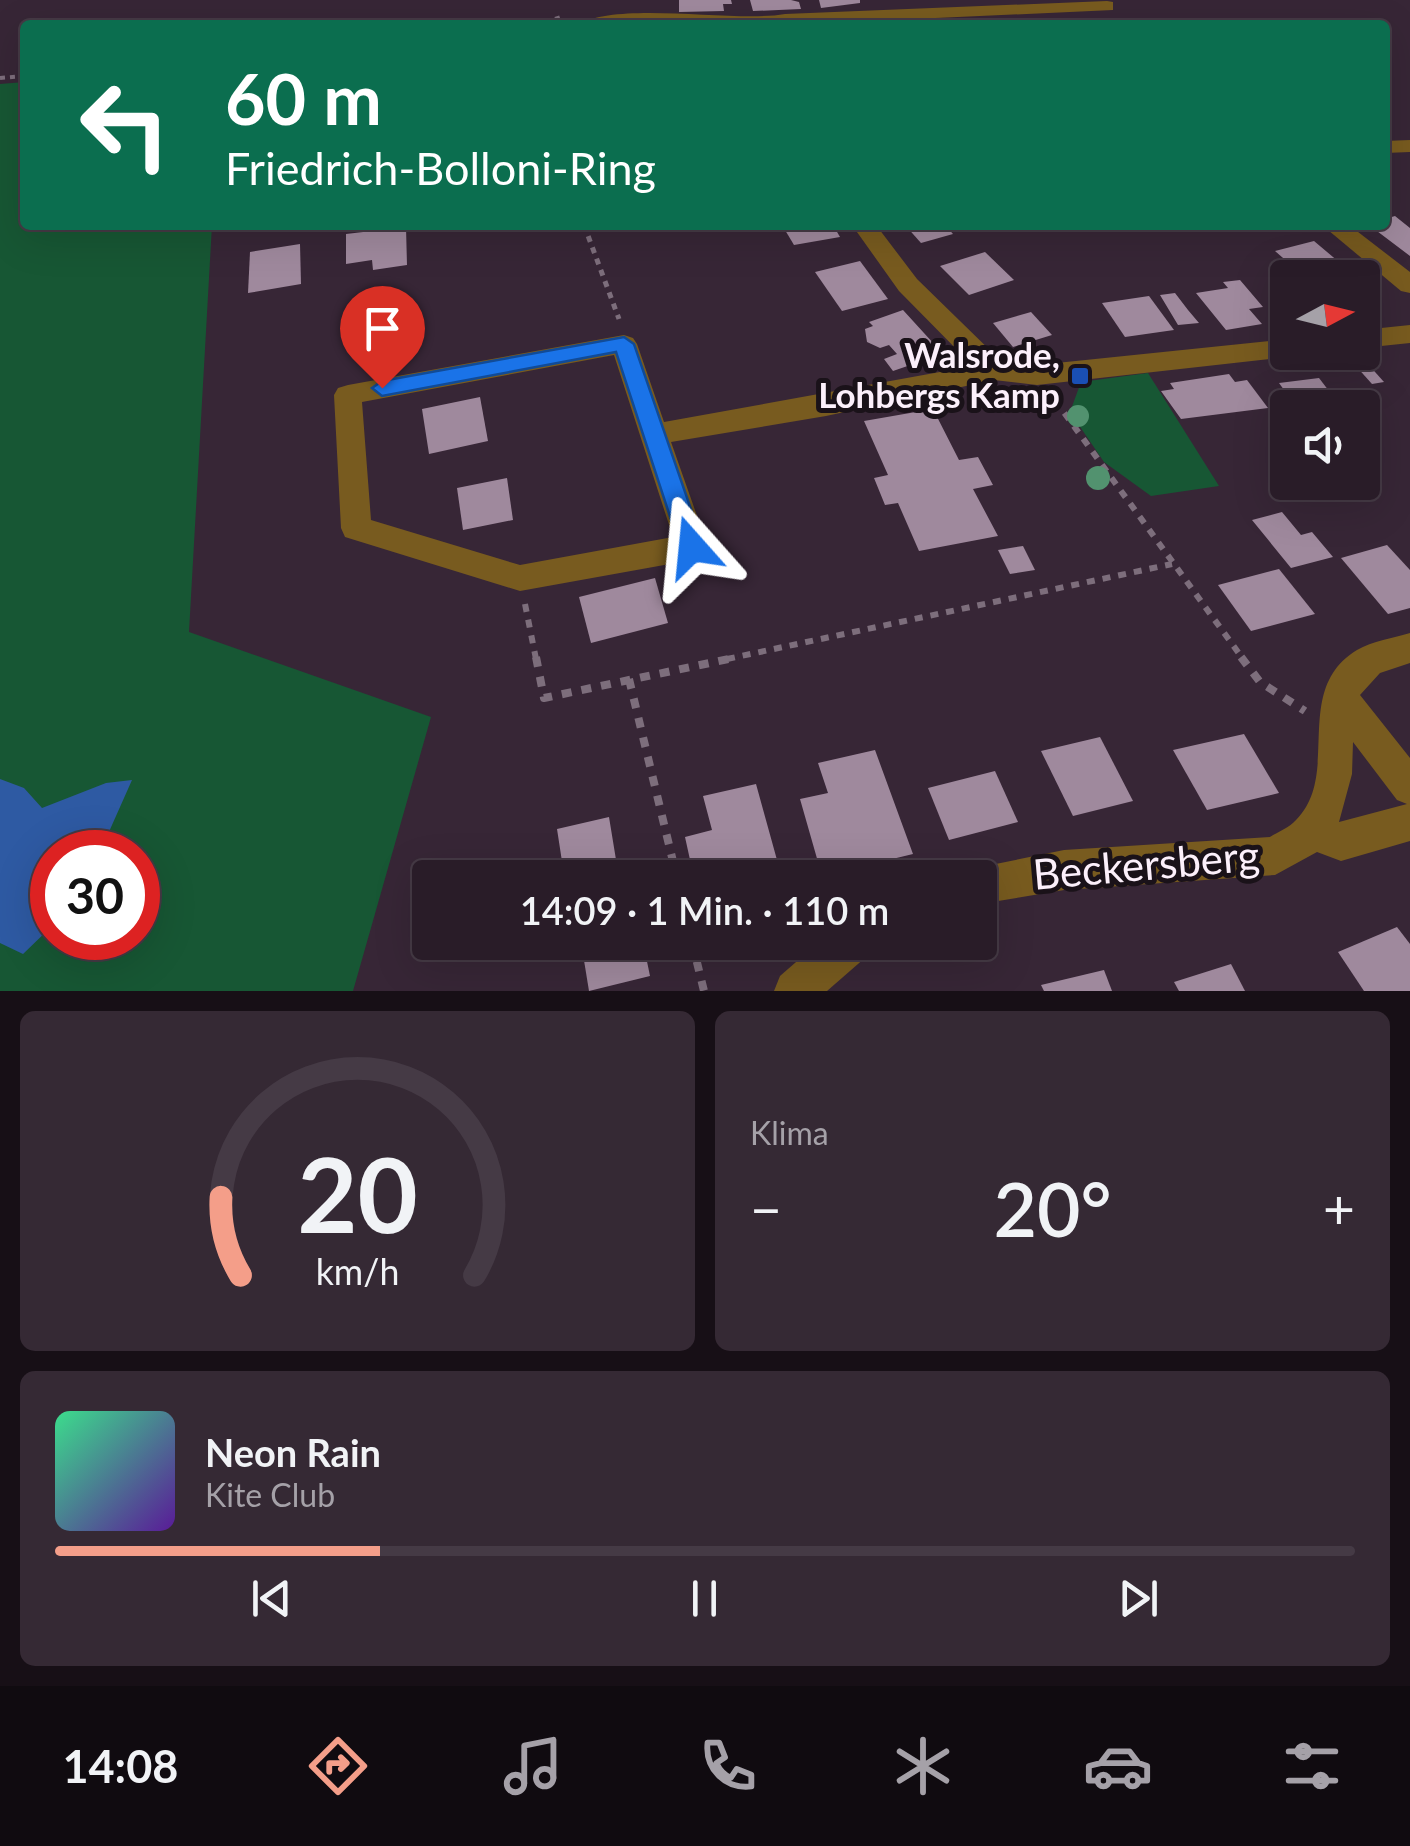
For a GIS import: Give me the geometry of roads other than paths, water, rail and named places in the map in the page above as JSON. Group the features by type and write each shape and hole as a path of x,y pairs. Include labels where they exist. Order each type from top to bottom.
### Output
{"street":[{"path":"775,20 1105,3"},
{"path":"617,20 743,20"},
{"path":"868,230 908,286 993,370"},
{"path":"1340,230 1410,285"},
{"path":"1380,338 1410,334"},
{"path":"624,344 656,434 692,547 520,578 356,528 348,395 624,344"},
{"path":"656,434 826,406 993,370 1037,375 1270,350"},
{"path":"1410,648 1380,654 1345,681 1338,713 1338,761 1332,792 1315,832 1341,842 1410,822"},
{"path":"1338,713 1410,786"},
{"name":"Beckersberg","path":"997,881 1064,870 1275,856 1315,832"},
{"path":"795,991 830,960"}],"water":[{"path":"0,779 24,788 42,808 106,783 132,780 110,830 30,830 30,947 23,954 0,943"}],"place":[{"name":"Walsrode, Lohbergs Kamp","path":"1080,376"}]}
